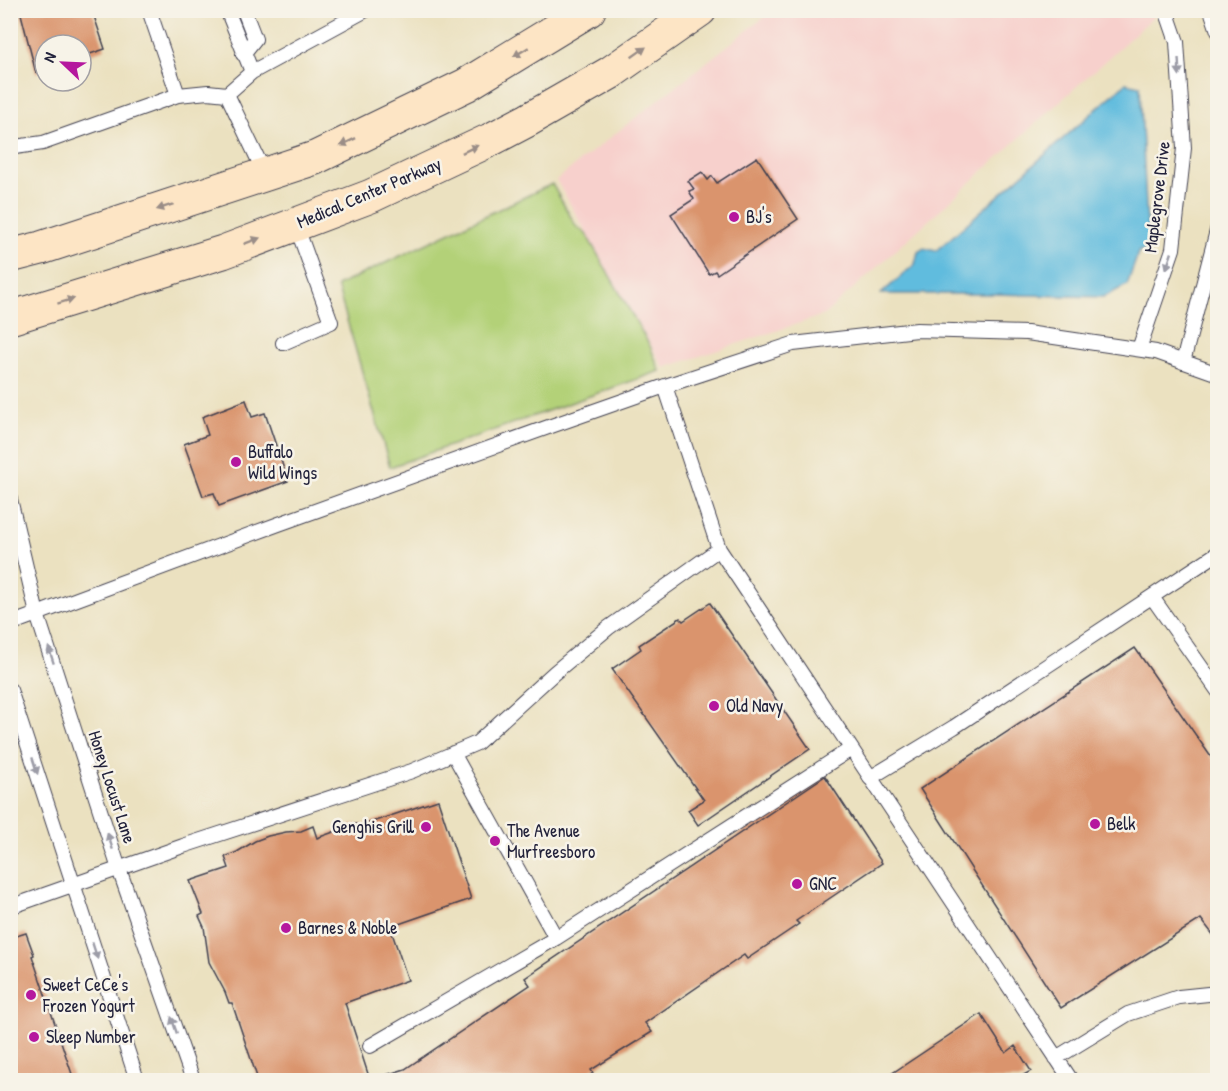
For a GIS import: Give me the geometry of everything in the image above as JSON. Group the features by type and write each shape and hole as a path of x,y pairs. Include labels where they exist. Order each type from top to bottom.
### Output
{"main road":[{"path":"10,256 41,248 315,158 466,86 555,25 589,10"},
{"name":"Medical Center Parkway","path":"10,318 223,252 371,196 528,120 609,73 700,10"}],"lane":[{"path":"149,10 178,94"},
{"path":"227,10 252,72"},
{"name":"Maplegrove Drive","path":"1139,349 1173,249 1184,148 1177,42 1166,10"},
{"path":"1211,10 1218,31"},
{"path":"10,143 15,147 43,143 178,94 208,92 228,94 252,72 358,12"},
{"path":"243,54 255,39 245,13"},
{"path":"228,94 265,174"},
{"path":"283,343 331,322 296,225"},
{"path":"1183,362 1218,227"},
{"path":"10,624 276,525 665,386 793,345 917,330 1027,333 1156,352 1218,374"},
{"path":"665,386 719,549 1071,1080"},
{"name":"Honey Locust Lane","path":"10,499 37,614 119,869 193,1080"},
{"path":"10,907 412,771 477,743 608,628 719,549"},
{"path":"870,778 954,727 1218,553"},
{"path":"1152,597 1218,691"},
{"path":"10,690 137,1080"},
{"path":"370,1046 556,938 851,748"},
{"path":"453,753 556,938"},
{"path":"1056,1058 1128,1014 1179,997 1218,993"}],"shaded area":[{"path":"772,11 1160,11 824,315 664,368 556,180"}],"green space":[{"path":"552,184 576,226 586,234 650,346 660,371 390,467 337,286"}],"water":[{"path":"1126,83 1140,86 1147,226 1153,233 1152,248 1139,251 1127,285 1104,297 881,294 915,264 918,252 924,248 936,251"}],"building":[{"path":"20,10 92,10 105,49 93,53 93,33 33,33 33,61"},
{"name":"BJ's","path":"757,157 798,219 717,274 715,271 709,274 671,214 694,199 689,191 694,189 688,181 702,172 708,180 712,176 717,183"},
{"name":"Buffalo Wild Wings","path":"246,400 252,417 265,413 288,481 219,506 214,493 203,496 184,444 208,435 202,417"},
{"path":"710,603 810,749 698,825 688,810 704,800 612,669 641,649 639,645 680,618 683,621"},
{"path":"1135,648 1218,767 1218,941 1201,919 1061,1008 920,789"},
{"path":"825,776 882,863 796,921 799,924 747,959 744,955 645,1023 652,1032 591,1070 593,1073 583,1080 370,1080 405,1069 530,985 525,978"},
{"path":"438,800 471,899 390,927 408,980 345,1003 370,1080 258,1080 232,1003 229,1003 209,962 204,927 199,916 203,914 190,881 229,868 225,857 268,836 301,831 313,826 317,838"},
{"path":"26,933 74,1080 10,1080 10,938"},
{"path":"981,1014 1006,1053 1015,1046 1031,1071 1022,1076 1025,1080 882,1080"}],"place":[{"name":"BJ's","path":"734,217"},
{"name":"Buffalo Wild Wings","path":"236,462"},
{"name":"Old Navy","path":"714,706"},
{"name":"Belk","path":"1095,824"},
{"name":"Genghis Grill","path":"426,827"},
{"name":"The Avenue Murfreesboro","path":"495,841"},
{"name":"GNC","path":"797,884"},
{"name":"Barnes & Noble","path":"286,928"},
{"name":"Sweet CeCe's Frozen Yogurt","path":"31,995"},
{"name":"Sleep Number","path":"34,1037"}]}
